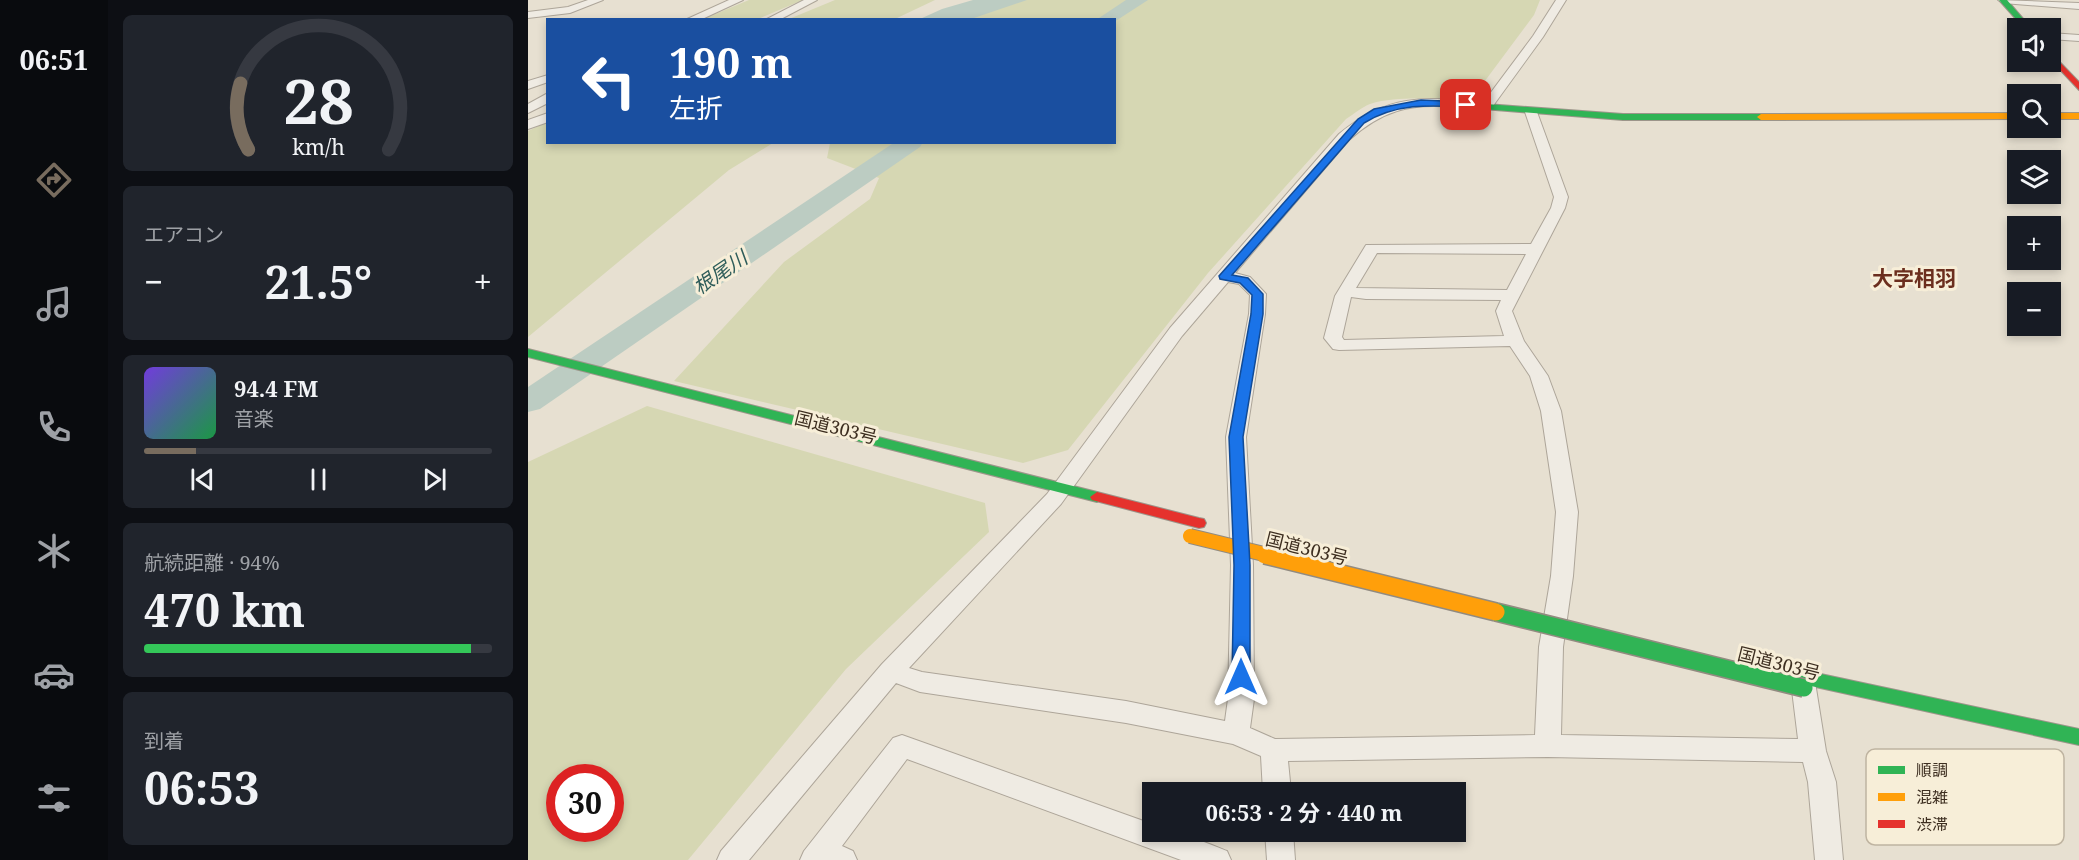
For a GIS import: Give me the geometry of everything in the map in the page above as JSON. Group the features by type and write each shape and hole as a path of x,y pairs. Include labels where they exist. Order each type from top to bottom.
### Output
{"main road":[{"path":"2003,0 2019,18"},
{"path":"2061,67 2079,87"},
{"path":"1486,107 1623,117 2007,116"},
{"path":"2061,116 2079,116"},
{"name":"国道303号","path":"528,353 1024,487 1204,524"},
{"path":"528,367 736,420"},
{"name":"国道303号","path":"1058,493 1133,521"},
{"name":"国道303号","path":"1232,531 1479,599 1803,683 1916,716"},
{"name":"国道303号","path":"1184,535 1803,683 2079,737"}],"street":[{"path":"528,15 570,10 598,0"},
{"path":"695,18 738,0"},
{"path":"774,18 812,0"},
{"path":"731,860 891,671 995,564 1058,493 1176,332 1361,121 1377,111 1421,102 1447,102 1486,107 1544,29 1561,0"},
{"path":"2003,0 2079,6"},
{"path":"2061,37 2079,38"},
{"path":"528,86 546,79"},
{"path":"528,109 546,98"},
{"path":"1531,112 1561,197 1558,208 1504,311 1515,341 1539,376 1551,411 1567,512 1562,576 1551,648 1548,746"},
{"path":"528,125 546,118"},
{"path":"1515,341 1339,345 1333,338 1347,291 1372,249 1536,249"},
{"path":"1224,276 1244,280 1257,294 1257,314 1236,437 1242,565 1241,699 1236,734"},
{"path":"1347,291 1366,294 1512,295"},
{"path":"891,671 920,682 1126,712 1236,734 1274,750 1548,746 1813,751"},
{"path":"1803,683 1813,751 1822,782 1829,860"},
{"path":"826,857 902,746 1216,860"},
{"path":"1274,750 1276,782"},
{"path":"1280,842 1281,860"}],"green space":[{"path":"749,0 803,0 760,18 706,18"},
{"path":"835,0 935,0 897,18 791,18"},
{"path":"996,0 1540,0 1534,15 1473,97 1383,101 1367,105 1346,119 1208,273 1068,450 1023,463 674,381 784,262 870,199 879,178 827,158 830,144 1116,144 1116,18 952,18"},
{"path":"546,122 546,144 771,144 729,170 528,337 528,131"},
{"path":"647,406 985,503 989,532 846,669 688,860 528,860 528,462"}],"shaded area":[{"path":"973,0 1027,0 974,18 922,18 942,9"}],"waterway":[{"name":"根尾川","path":"1108,18 1139,0"},
{"name":"根尾川","path":"528,402 909,144"}],"traffic: fast":[{"path":"2003,0 2019,18"},
{"path":"1486,107 1623,117 1761,117"},
{"path":"528,353 1097,497"},
{"path":"1496,612 1804,688"},
{"path":"1802,677 2079,737"}],"traffic: slow":[{"path":"1761,117 2007,116"},
{"path":"2061,116 2079,116"},
{"path":"1190,536 1496,612"}],"traffic: jam":[{"path":"2061,67 2079,87"},
{"path":"1097,497 1199,523"}],"district":[{"name":"大字相羽","path":"1914,278"}],"route":[{"path":"1241,677 1242,565 1236,437 1257,314 1257,294 1244,280 1224,276 1344,137 1361,121 1377,111 1401,105 1421,102 1466,105"}]}
